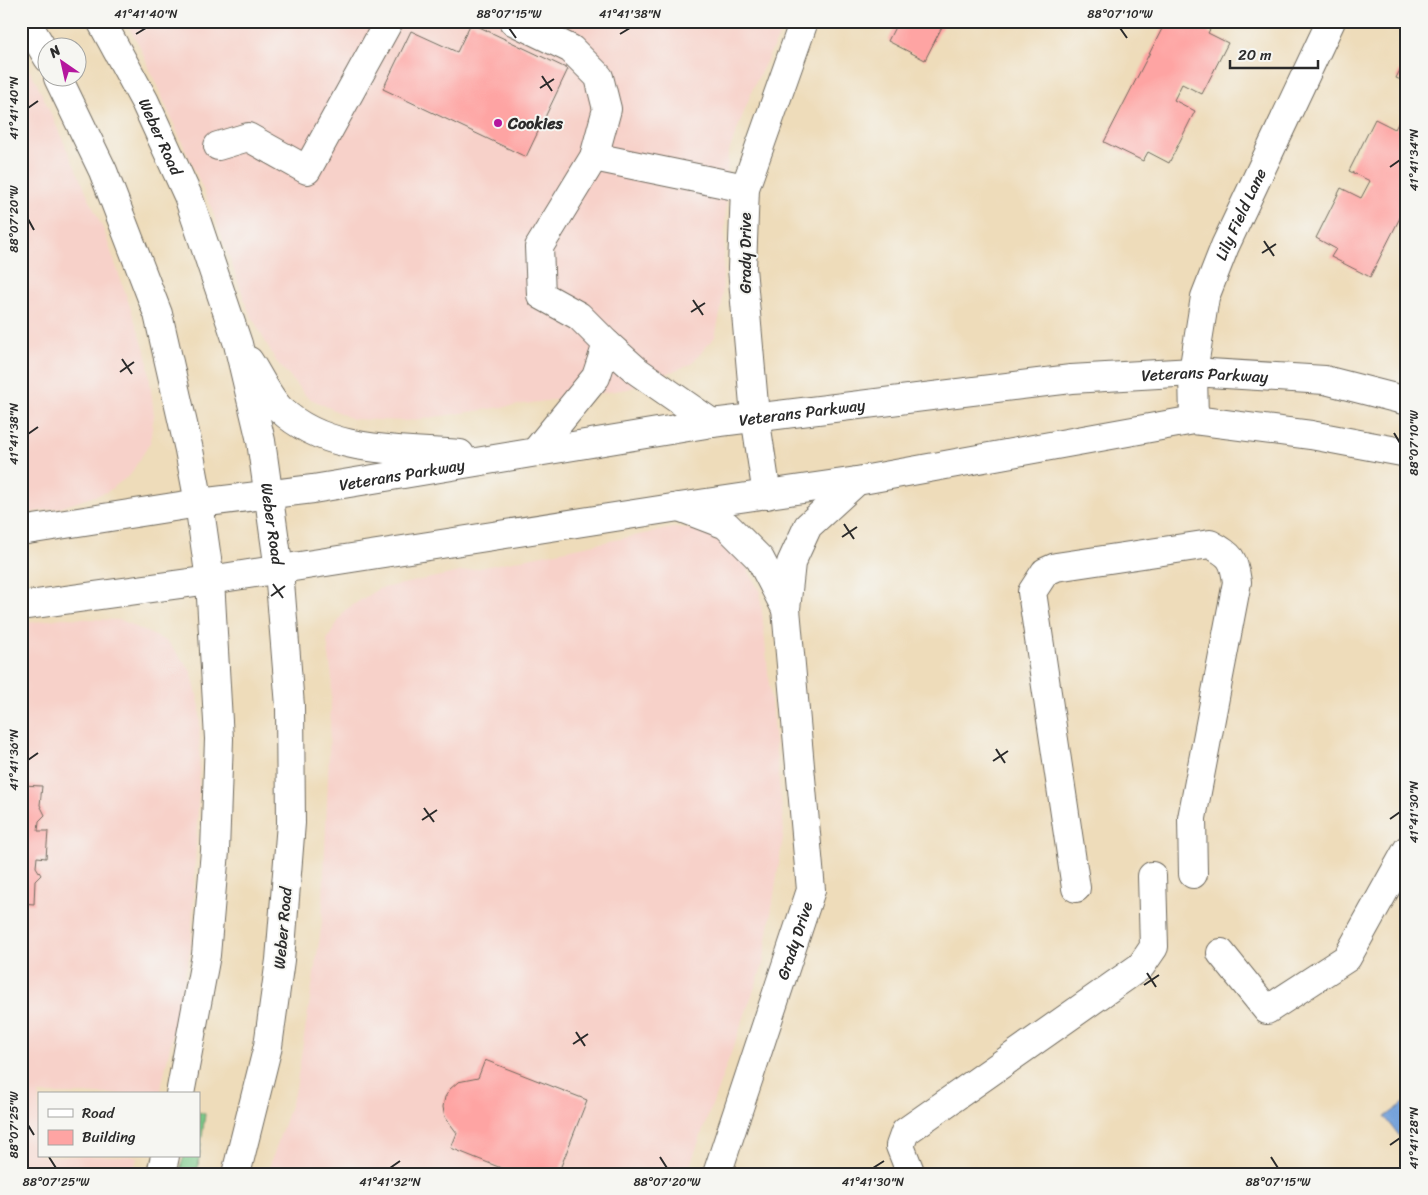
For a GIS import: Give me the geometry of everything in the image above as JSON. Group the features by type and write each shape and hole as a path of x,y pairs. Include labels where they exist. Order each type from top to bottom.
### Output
{"main road":[{"path":"26,21 38,41"},
{"name":"Weber Road","path":"101,21 146,102 188,196 238,344 261,441 278,570 290,706 291,823 280,960 268,1046 236,1174"},
{"path":"218,146 248,137 308,170 390,21"},
{"path":"513,21 571,49 599,77 606,109 594,157 539,247 541,295 579,316 637,371 712,422"},
{"name":"Grady Drive","path":"767,494 755,416 742,268 745,188 795,40 804,21"},
{"name":"Lily Field Lane","path":"1194,420 1193,372 1205,297 1225,246 1331,21"},
{"path":"63,88 103,171 158,314 200,503 210,580 219,739 215,850 206,955 180,1092"},
{"path":"594,157 745,188"},
{"path":"238,344 280,409 312,432 360,446 501,458"},
{"path":"535,452 596,377 607,344"},
{"name":"Veterans Parkway","path":"21,531 200,503 269,495 712,422 1071,379 1193,372 1325,380 1407,401"},
{"path":"21,606 278,570 679,507 857,482 1194,420 1311,435 1407,453"},
{"name":"Grady Drive","path":"717,1174 811,890 786,608 791,563 807,529 857,482"},
{"name":"Grady Drive","path":"679,507 726,525 760,559 786,608"},
{"path":"1076,888 1032,592 1044,572 1056,567 1210,544 1226,552 1235,563 1237,582 1192,818 1192,874"},
{"path":"1221,953 1267,1010 1347,958 1370,920 1407,850"},
{"path":"911,1174 900,1146 905,1132 1141,966 1154,947 1152,876"},
{"path":"161,1174 165,1158"}],"shaded area":[{"path":"125,21 780,21 785,24 753,88 728,154 722,305 715,337 691,364 628,389 407,421 352,419 307,397 276,361 249,312 212,210 138,43"},
{"path":"21,58 36,81 104,231 147,356 154,415 150,443 130,475 107,492 59,508 21,514"},
{"path":"677,527 711,533 741,557 760,592 784,831 763,965 687,1174 267,1174 296,1088 322,923 332,679 327,640 345,610 378,589"},
{"path":"62,618 121,620 168,642 191,671 200,707 199,788 191,947 160,1092 38,1092 38,1158 137,1158 132,1174 21,1174 21,624"}],"green space":[{"path":"200,1112 205,1114 200,1152"},
{"path":"183,1158 199,1158 197,1174 179,1174"}],"water":[{"path":"1407,1101 1407,1146 1385,1117"}],"building":[{"path":"898,21 945,21 925,60 888,41"},
{"path":"1166,21 1207,21 1213,24 1208,33 1228,43 1202,94 1182,84 1174,100 1195,111 1169,163 1148,152 1143,161 1104,142"},
{"name":"Cookies","path":"471,23 568,69 526,157 383,89 411,31 457,52"},
{"path":"1407,56 1407,93 1402,91 1406,82 1396,78"},
{"path":"1375,119 1395,129 1400,120 1407,123 1407,204 1370,277 1331,257 1336,249 1316,238 1341,188 1361,198 1370,181 1349,171"},
{"path":"21,785 42,786 40,805 45,815 39,821 38,831 48,831 46,858 37,857 36,867 41,875 35,881 34,904 21,903"},
{"path":"485,1060 587,1100 558,1174 516,1174 451,1148 457,1133 445,1117 443,1107 445,1097 458,1082 478,1078"}],"place":[{"name":"Cookies","path":"498,123"}]}
